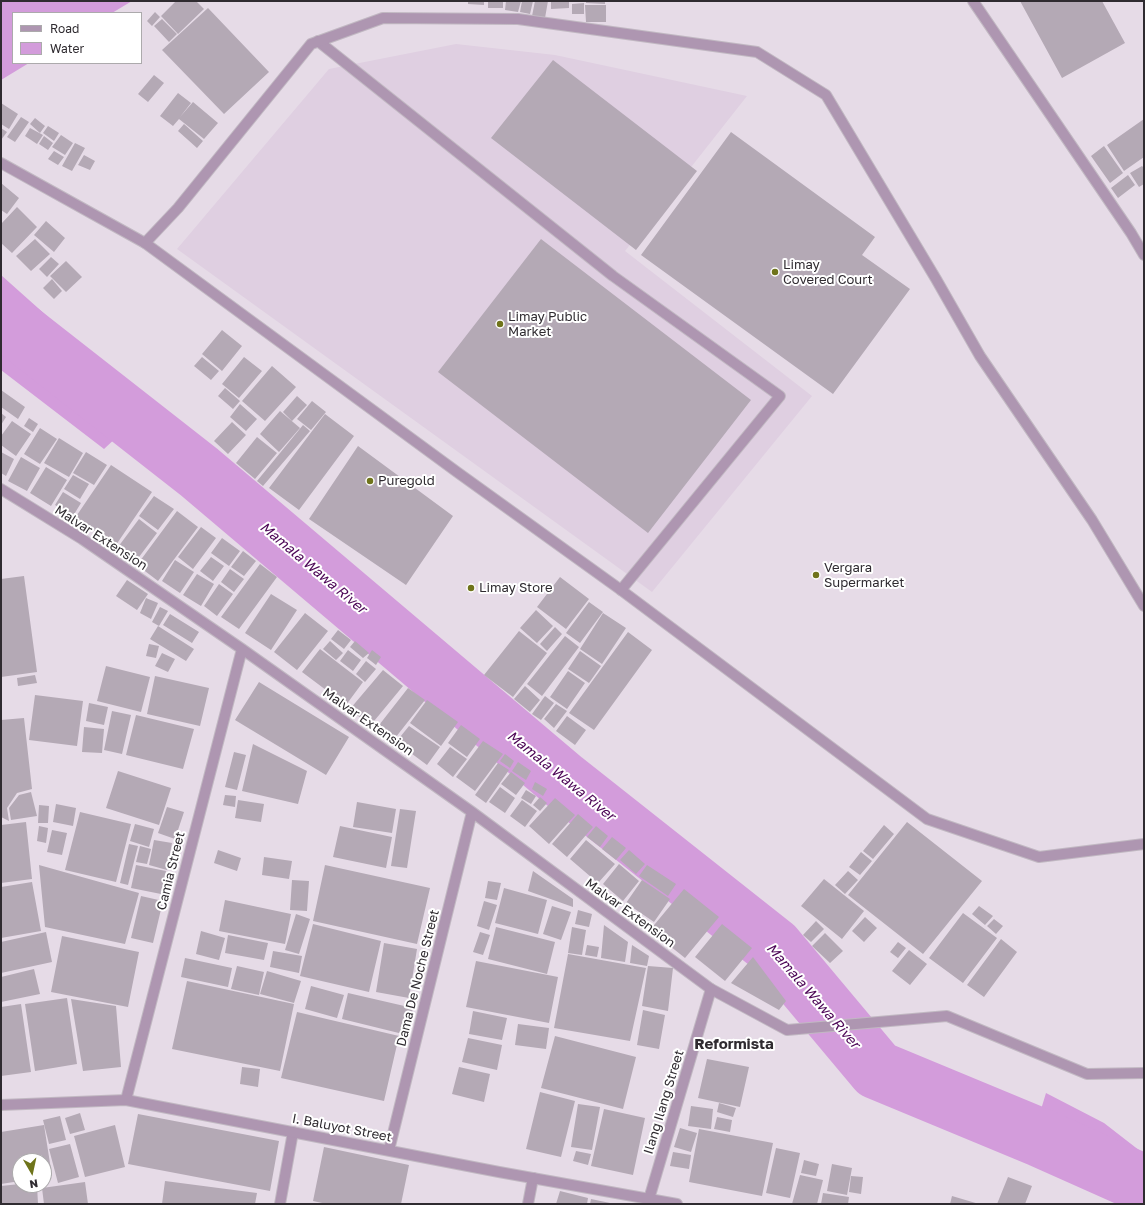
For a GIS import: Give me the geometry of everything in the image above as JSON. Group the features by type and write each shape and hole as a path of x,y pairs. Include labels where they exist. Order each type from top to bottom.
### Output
{"street":[{"path":"974,1 1131,233 1144,255"},
{"path":"146,243 178,208 311,44 383,18 518,19 757,52 826,95 936,279 980,356 1092,520 1144,606"},
{"path":"318,42 614,276 780,396 621,590"},
{"path":"1,163 146,243 457,472 621,590 927,819 1039,857 1144,844"},
{"name":"Malvar Extension","path":"1,489 82,539 242,649 472,812 712,989 787,1030 946,1016 1087,1074 1144,1073"},
{"name":"Camia Street","path":"126,1100 242,649"},
{"name":"Dama De Noche Street","path":"389,1150 472,812"},
{"name":"Ilang Ilang Street","path":"649,1199 712,989"},
{"name":"I. Baluyot Street","path":"1,1105 126,1100 677,1204"},
{"path":"280,1204 293,1132"},
{"path":"528,1204 533,1178"}],"shaded area":[{"name":"Limay Public Market","path":"456,44 555,55 747,96 625,251 812,396 652,592 177,249 329,69"}],"water":[{"path":"1,1 132,1 114,12 12,12 12,64 27,64 1,80"},
{"path":"1,275 149,407 104,449 1,370"},
{"path":"1046,1093 1104,1123 1144,1154 1144,1204 1134,1204 1025,1162"}],"building":[{"path":"176,1 196,1 204,9 178,34 161,16"},
{"path":"468,1 484,1 484,5 468,4"},
{"path":"488,1 503,1 503,8 488,8"},
{"path":"506,1 521,1 518,12 505,10"},
{"path":"522,1 533,1 530,14 520,12"},
{"path":"535,1 548,1 545,18 532,16"},
{"path":"551,1 569,1 569,8 551,9"},
{"path":"586,1 605,1 605,4 586,3"},
{"path":"1020,1 1102,1 1125,43 1062,78"},
{"path":"584,3 584,14 572,14 572,4"},
{"path":"585,5 606,5 606,22 586,22"},
{"path":"208,8 269,72 224,114 162,50"},
{"path":"155,12 160,17 152,26 147,21"},
{"path":"162,19 177,34 169,42 154,26"},
{"path":"553,60 697,171 636,250 491,138"},
{"path":"154,75 164,83 148,102 138,94"},
{"path":"178,93 191,103 180,117 193,102 218,123 204,139 179,119 173,126 160,116"},
{"path":"1,103 18,114 9,129 1,124"},
{"path":"21,117 29,122 15,142 7,137"},
{"path":"35,118 45,126 40,133 30,124"},
{"path":"1144,119 1144,157 1124,171 1107,145"},
{"path":"184,124 203,141 197,148 178,131"},
{"path":"48,126 59,133 54,141 43,133"},
{"path":"1,128 7,132 1,140"},
{"path":"30,128 43,135 37,144 25,136"},
{"name":"Limay Covered Court","path":"731,132 875,237 862,255 910,289 833,394 641,255"},
{"path":"61,135 73,143 65,155 52,147"},
{"path":"44,136 53,143 48,150 39,144"},
{"path":"75,143 85,148 72,171 62,166"},
{"path":"1104,146 1123,173 1110,183 1091,156"},
{"path":"54,151 64,157 58,165 48,159"},
{"path":"84,155 95,161 90,170 78,165"},
{"path":"1142,166 1144,168 1144,184 1139,187 1130,173"},
{"path":"1128,175 1135,185 1118,198 1111,188"},
{"path":"1,183 19,198 7,214 1,210"},
{"path":"17,207 37,227 12,253 1,243 1,224"},
{"path":"46,221 65,238 54,252 34,235"},
{"path":"35,239 50,254 31,271 16,256"},
{"path":"541,239 751,400 648,533 438,372"},
{"path":"51,257 59,264 47,277 39,269"},
{"path":"66,261 82,277 66,292 50,276"},
{"path":"52,279 62,291 54,299 43,288"},
{"path":"222,330 242,346 222,371 202,354"},
{"path":"202,357 219,371 211,380 194,366"},
{"path":"244,357 262,371 239,398 222,384"},
{"path":"272,366 296,387 265,421 242,401"},
{"path":"225,388 240,401 233,409 218,396"},
{"path":"1,390 25,407 18,419 1,407"},
{"path":"297,396 307,405 292,421 283,412"},
{"path":"312,401 326,412 311,430 297,419"},
{"path":"240,404 257,419 246,431 230,417"},
{"path":"280,411 300,428 279,452 260,434"},
{"path":"1,413 6,417 1,425"},
{"path":"325,414 354,436 299,510 269,488"},
{"path":"29,418 38,424 33,432 24,426"},
{"path":"12,421 31,434 16,456 1,445 1,436"},
{"path":"232,422 246,435 228,454 214,441"},
{"path":"303,425 310,431 263,486 257,481"},
{"path":"40,428 57,439 40,464 24,454"},
{"path":"257,437 277,453 255,479 236,463"},
{"path":"59,438 83,453 69,477 44,463"},
{"name":"Puregold","path":"358,446 453,516 406,585 309,519"},
{"path":"1,452 14,459 6,476 1,473"},
{"path":"86,452 107,465 94,485 73,473"},
{"path":"21,457 40,468 27,491 8,481"},
{"path":"111,465 152,492 116,545 75,518"},
{"path":"46,467 67,480 51,506 30,493"},
{"path":"73,475 89,484 80,499 64,489"},
{"path":"63,492 81,503 73,516 55,505"},
{"path":"154,496 174,509 158,530 139,516"},
{"path":"177,511 198,527 158,581 137,565"},
{"path":"139,519 157,533 136,561 118,547"},
{"path":"201,527 216,538 193,569 178,557"},
{"path":"222,538 240,551 229,566 211,553"},
{"path":"243,551 256,561 244,576 231,567"},
{"path":"211,557 224,566 213,581 200,571"},
{"path":"175,560 194,572 180,593 162,581"},
{"path":"260,564 277,577 239,629 221,617"},
{"path":"230,569 244,579 234,592 221,582"},
{"path":"197,574 214,584 201,606 183,595"},
{"path":"24,576 37,672 1,677 1,579"},
{"path":"560,577 589,599 566,629 537,607"},
{"path":"127,580 148,594 137,610 116,596"},
{"path":"219,584 233,594 217,616 204,606"},
{"path":"271,594 297,610 271,650 245,633"},
{"path":"146,598 158,603 151,619 140,613"},
{"path":"589,602 603,612 580,643 566,633"},
{"path":"160,607 168,611 159,626 152,622"},
{"path":"536,610 553,626 537,643 520,628"},
{"path":"305,613 328,631 297,670 274,652"},
{"path":"603,613 626,628 602,664 580,649"},
{"path":"170,614 199,632 192,643 163,625"},
{"path":"158,626 194,649 186,661 150,639"},
{"path":"555,627 562,634 547,651 540,644"},
{"path":"338,630 351,640 344,649 331,639"},
{"path":"519,631 547,653 513,697 484,675"},
{"path":"628,632 652,650 594,730 569,713"},
{"path":"565,636 579,647 542,696 527,684"},
{"path":"330,641 343,653 336,660 323,649"},
{"path":"355,641 369,653 363,658 350,647"},
{"path":"149,644 159,646 156,658 146,656"},
{"path":"320,649 363,682 346,705 302,672"},
{"path":"348,650 361,660 353,671 340,661"},
{"path":"372,650 381,657 376,665 367,658"},
{"path":"580,651 601,666 589,683 568,669"},
{"path":"162,653 175,659 168,672 155,666"},
{"path":"366,661 376,669 365,682 356,674"},
{"path":"106,666 150,677 141,712 97,701"},
{"path":"383,670 403,686 370,726 350,709"},
{"path":"568,671 585,683 567,709 550,697"},
{"path":"35,675 37,683 18,686 17,678"},
{"path":"155,676 209,688 200,726 147,714"},
{"path":"259,682 349,737 326,775 235,720"},
{"path":"525,686 540,700 530,712 514,699"},
{"path":"408,688 425,700 392,742 376,729"},
{"path":"35,695 83,701 77,746 29,740"},
{"path":"545,696 554,703 541,720 532,714"},
{"path":"427,700 458,722 441,746 410,723"},
{"path":"89,703 108,707 104,725 86,721"},
{"path":"556,704 567,711 554,728 544,719"},
{"path":"112,711 131,715 122,754 104,750"},
{"path":"136,715 194,729 183,769 126,755"},
{"path":"567,716 586,730 575,745 556,731"},
{"path":"24,718 32,789 17,793 7,808 9,821 1,817 1,720"},
{"path":"461,725 480,739 467,757 448,743"},
{"path":"409,726 440,747 427,765 396,742"},
{"path":"84,727 104,729 102,753 82,752"},
{"path":"483,741 503,754 475,791 456,777"},
{"path":"253,744 307,771 298,804 242,791"},
{"path":"450,747 467,759 453,777 437,764"},
{"path":"234,752 246,755 237,790 225,787"},
{"path":"505,754 514,761 510,768 500,761"},
{"path":"518,762 531,771 526,780 512,771"},
{"path":"498,763 509,770 486,803 475,795"},
{"path":"118,771 171,788 159,825 106,808"},
{"path":"511,772 525,783 516,795 501,784"},
{"path":"535,782 547,789 543,796 532,789"},
{"path":"500,787 515,798 505,813 489,802"},
{"path":"526,790 536,796 531,804 521,798"},
{"path":"31,792 37,816 11,820 9,808 19,795"},
{"path":"225,795 236,796 235,807 223,805"},
{"path":"540,797 547,803 540,811 533,805"},
{"path":"555,798 575,815 549,844 529,826"},
{"path":"238,800 264,804 261,822 235,818"},
{"path":"522,800 537,811 525,827 510,816"},
{"path":"357,802 396,809 392,833 353,827"},
{"path":"56,804 76,808 73,826 53,822"},
{"path":"39,805 49,806 48,823 38,823"},
{"path":"167,807 184,812 175,839 158,833"},
{"path":"400,809 416,811 407,868 391,866"},
{"path":"80,812 131,824 116,882 65,870"},
{"path":"578,814 593,827 567,857 552,844"},
{"path":"26,822 32,879 1,883 1,825"},
{"path":"907,822 982,881 923,954 848,895"},
{"path":"135,824 154,829 149,847 130,841"},
{"path":"884,825 894,834 873,859 863,851"},
{"path":"39,826 48,828 46,843 37,841"},
{"path":"340,826 392,837 386,868 333,857"},
{"path":"596,826 608,836 600,847 587,837"},
{"path":"52,830 67,833 62,855 47,852"},
{"path":"612,837 626,848 616,860 602,849"},
{"path":"154,840 172,843 167,870 149,865"},
{"path":"586,840 615,864 598,883 570,859"},
{"path":"129,844 138,846 128,885 120,883"},
{"path":"140,846 151,849 147,864 136,862"},
{"path":"218,850 241,858 237,871 214,863"},
{"path":"629,850 645,864 636,874 620,860"},
{"path":"861,852 872,861 860,875 849,867"},
{"path":"264,857 292,861 289,879 262,875"},
{"path":"619,864 639,881 623,901 603,884"},
{"path":"39,865 139,893 125,944 45,927"},
{"path":"136,865 166,871 161,894 131,888"},
{"path":"325,865 430,888 417,944 313,921"},
{"path":"647,865 676,884 668,896 639,876"},
{"path":"533,871 573,899 573,907 528,891"},
{"path":"848,871 858,880 845,894 835,885"},
{"path":"824,879 864,911 842,939 801,906"},
{"path":"292,880 309,881 307,911 290,910"},
{"path":"642,880 670,899 654,922 626,903"},
{"path":"488,881 501,883 497,900 485,898"},
{"path":"32,882 41,931 1,938 1,887"},
{"path":"504,888 547,900 538,934 495,923"},
{"path":"684,889 719,917 685,958 650,930"},
{"path":"141,896 163,901 153,943 131,938"},
{"path":"225,900 291,914 285,944 219,931"},
{"path":"484,901 497,905 489,930 477,926"},
{"path":"552,906 571,912 561,940 543,934"},
{"path":"979,906 993,916 985,925 972,914"},
{"path":"578,910 592,914 589,927 575,924"},
{"path":"963,913 997,938 963,983 929,958"},
{"path":"296,914 310,919 299,954 285,950"},
{"path":"865,917 877,928 864,942 852,931"},
{"path":"994,919 1003,926 996,934 987,926"},
{"path":"816,921 824,929 811,942 803,935"},
{"path":"313,924 381,941 369,992 300,976"},
{"path":"722,924 752,948 725,981 695,957"},
{"path":"604,925 628,942 625,962 601,958"},
{"path":"496,927 555,942 547,974 488,959"},
{"path":"572,927 586,930 582,955 568,953"},
{"path":"201,931 225,938 219,960 196,954"},
{"path":"46,932 52,962 1,973 1,942"},
{"path":"480,932 490,935 483,955 473,952"},
{"path":"825,933 843,951 830,963 812,946"},
{"path":"228,935 268,943 264,960 225,953"},
{"path":"62,936 139,952 128,1007 51,992"},
{"path":"1001,939 1017,952 984,997 967,985"},
{"path":"898,942 906,948 898,958 890,952"},
{"path":"384,943 417,949 409,998 376,992"},
{"path":"587,945 599,947 597,957 585,955"},
{"path":"632,945 649,956 647,966 630,963"},
{"path":"909,950 927,964 910,985 892,971"},
{"path":"273,951 302,956 299,973 270,967"},
{"path":"568,954 646,968 630,1041 554,1028"},
{"path":"753,957 786,1001 779,1010 731,983"},
{"path":"185,958 232,968 228,987 181,977"},
{"path":"476,961 558,977 549,1023 466,1007"},
{"path":"237,966 264,972 259,995 231,989"},
{"path":"648,966 673,968 668,1011 642,1006"},
{"path":"34,969 40,994 1,1002 1,977"},
{"path":"267,971 301,981 294,1003 260,994"},
{"path":"187,981 294,1004 280,1071 172,1049"},
{"path":"311,986 344,995 337,1018 305,1009"},
{"path":"348,993 413,1008 407,1035 342,1019"},
{"path":"67,998 77,1064 35,1071 25,1004"},
{"path":"71,999 116,1006 121,1067 83,1071"},
{"path":"21,1004 31,1072 1,1076 1,1007"},
{"path":"643,1010 665,1015 659,1049 637,1045"},
{"path":"473,1011 507,1018 502,1040 469,1034"},
{"path":"297,1012 399,1036 384,1101 281,1078"},
{"path":"518,1024 549,1028 546,1049 515,1045"},
{"path":"555,1036 636,1057 623,1109 541,1088"},
{"path":"468,1038 502,1045 497,1070 462,1062"},
{"path":"707,1059 749,1067 740,1107 698,1098"},
{"path":"242,1067 260,1069 258,1087 240,1084"},
{"path":"459,1067 490,1074 484,1102 452,1094"},
{"path":"540,1092 575,1101 561,1157 526,1149"},
{"path":"719,1103 736,1108 733,1117 717,1112"},
{"path":"578,1104 600,1107 592,1150 571,1147"},
{"path":"691,1106 713,1109 711,1129 688,1126"},
{"path":"604,1109 645,1118 633,1175 591,1166"},
{"path":"80,1113 85,1130 70,1134 65,1118"},
{"path":"138,1114 279,1141 270,1191 128,1164"},
{"path":"60,1116 66,1140 49,1144 43,1120"},
{"path":"717,1117 732,1120 730,1132 714,1129"},
{"path":"44,1125 48,1153 12,1153 12,1182 1,1184 1,1132"},
{"path":"115,1125 125,1167 85,1177 74,1136"},
{"path":"680,1128 697,1133 691,1152 674,1147"},
{"path":"699,1129 773,1143 762,1196 689,1182"},
{"path":"70,1144 79,1177 58,1183 52,1160 52,1153 50,1153 49,1149"},
{"path":"324,1147 409,1165 401,1204 327,1204 313,1201"},
{"path":"776,1148 800,1153 790,1198 766,1193"},
{"path":"576,1151 591,1154 588,1165 573,1161"},
{"path":"673,1152 691,1155 689,1169 670,1166"},
{"path":"804,1160 819,1164 816,1176 801,1173"},
{"path":"832,1164 852,1168 847,1195 827,1191"},
{"path":"800,1175 823,1180 817,1204 792,1204"},
{"path":"851,1176 863,1177 861,1194 849,1192"},
{"path":"1008,1177 1032,1186 1025,1204 997,1204"},
{"path":"165,1181 257,1193 255,1204 162,1204"},
{"path":"85,1182 88,1204 44,1204 43,1193 52,1193 52,1187"},
{"path":"12,1185 12,1193 37,1193 38,1204 1,1204 1,1186"},
{"path":"560,1191 588,1198 587,1204 556,1204"},
{"path":"823,1193 849,1197 848,1204 821,1204"},
{"path":"952,1196 979,1204 950,1204"},
{"path":"591,1199 610,1203 610,1204 590,1204"}],"waterway":[{"name":"Mamala Wawa River","path":"1,317 199,472 564,781 774,947 877,1070 1041,1138 1144,1184"}],"place":[{"name":"Limay Covered Court","path":"775,272"},
{"name":"Limay Public Market","path":"500,324"},
{"name":"Puregold","path":"370,481"},
{"name":"Vergara Supermarket","path":"816,575"},
{"name":"Limay Store","path":"471,588"}],"district":[{"name":"Reformista","path":"734,1044"}]}
